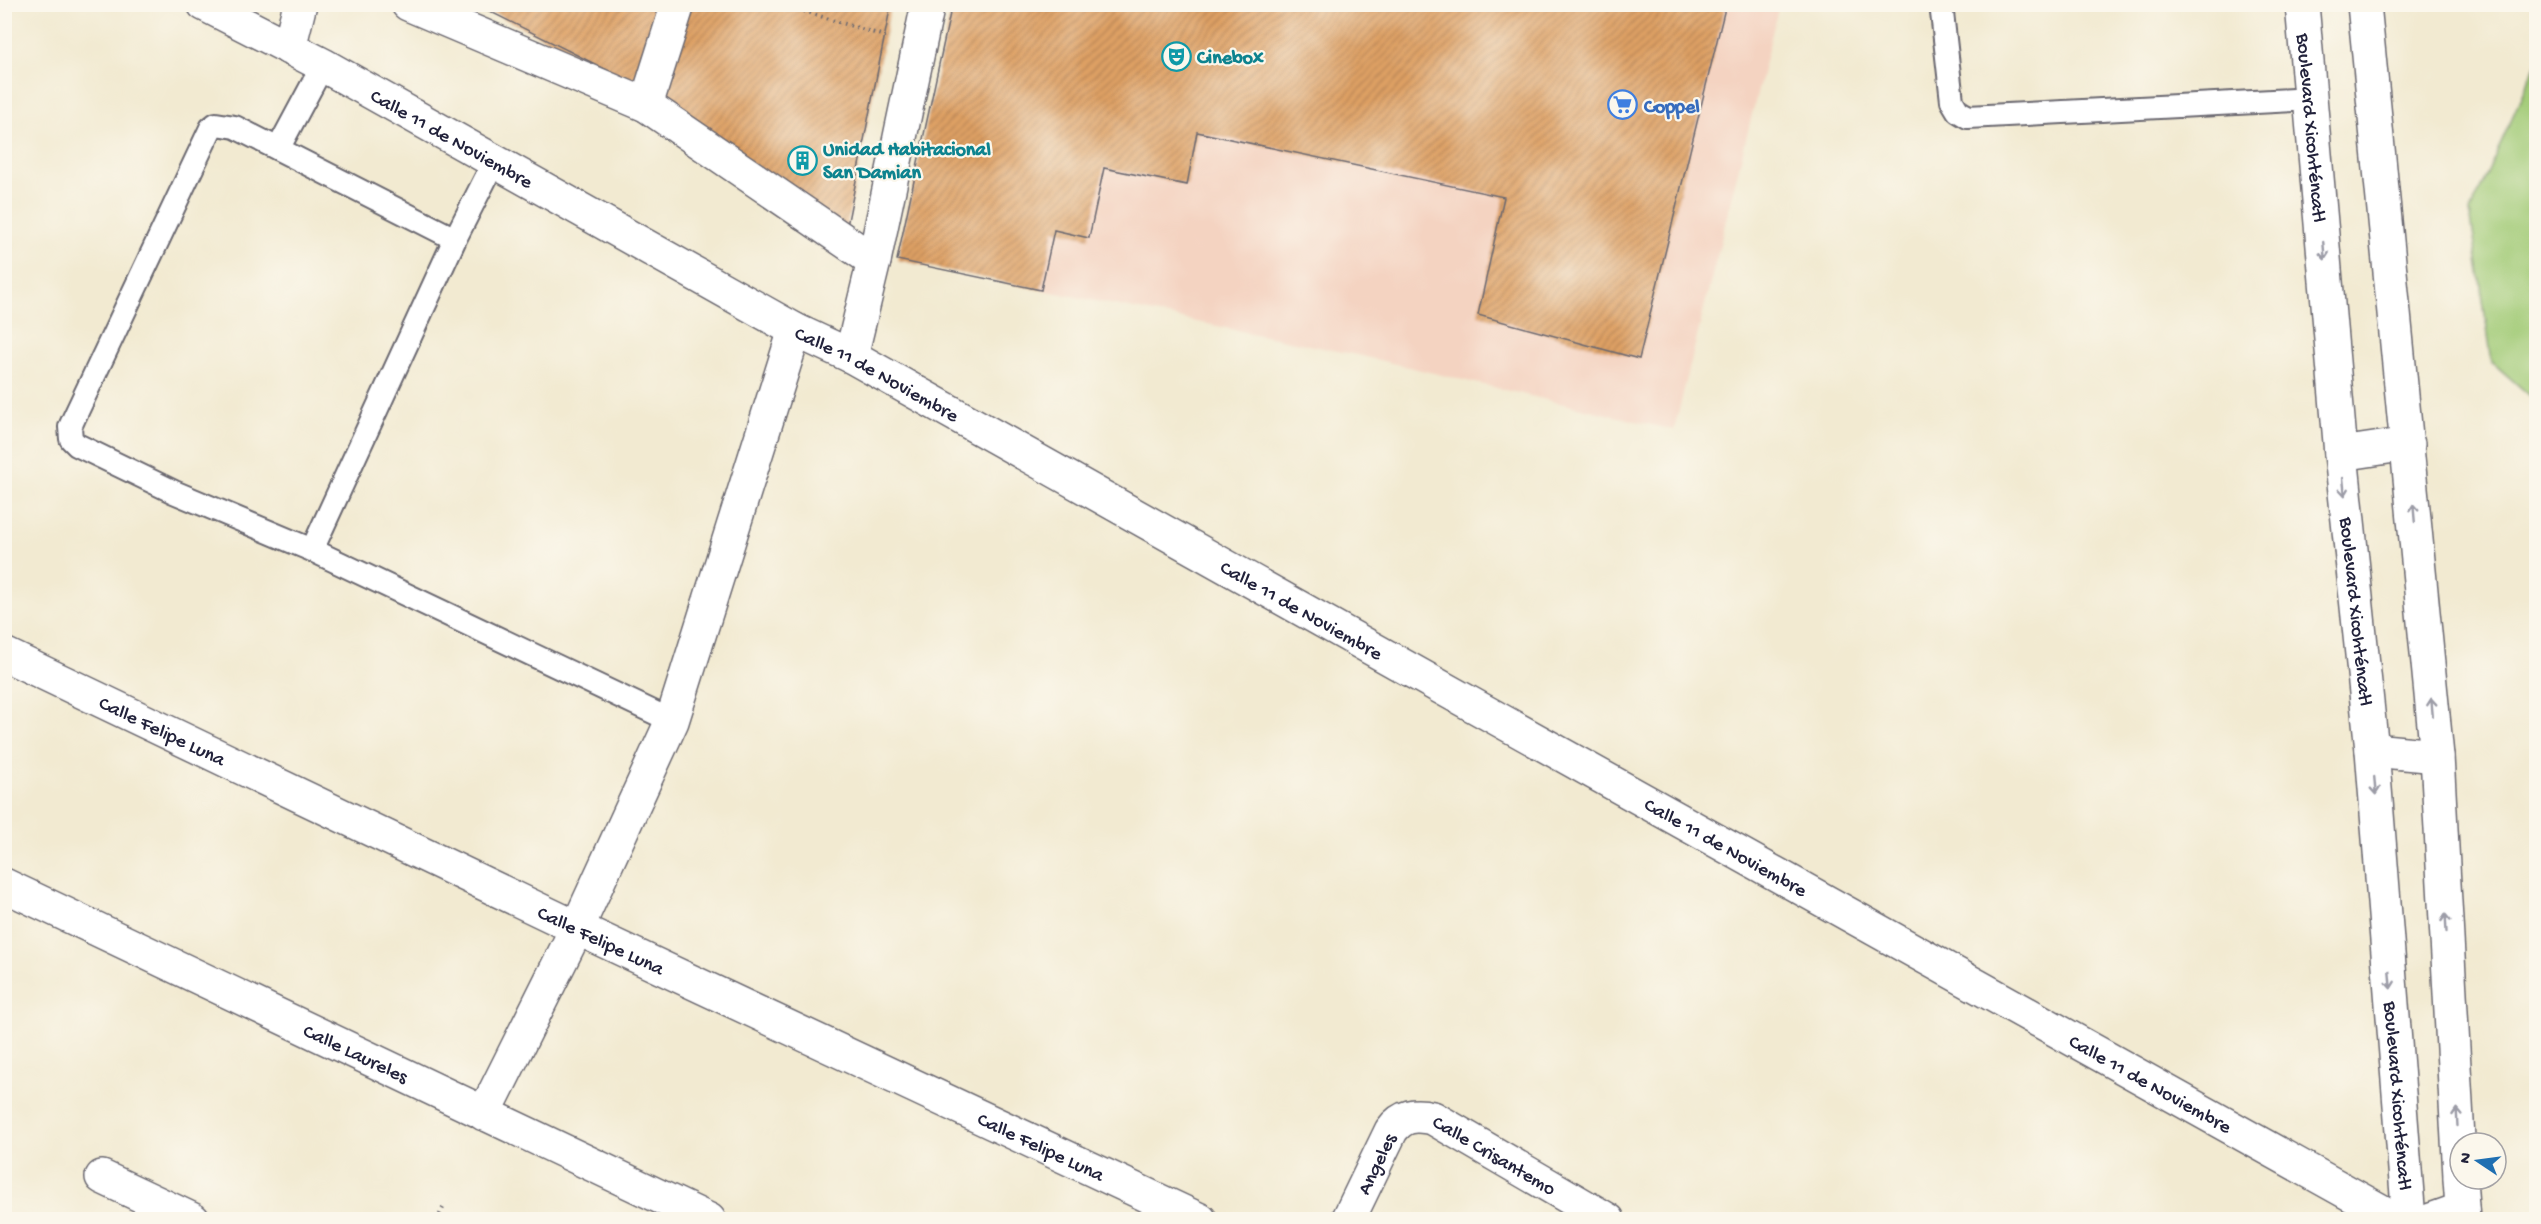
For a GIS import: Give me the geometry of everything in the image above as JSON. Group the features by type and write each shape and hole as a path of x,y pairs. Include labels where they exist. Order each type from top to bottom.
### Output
{"street":[{"name":"Calle 11 de Noviembre","path":"204,4 323,65 795,330 851,356 2397,1220"},
{"path":"289,48 300,4"},
{"path":"408,4 646,105 874,261"},
{"path":"646,105 678,4"},
{"path":"851,356 874,261 928,4"},
{"name":"Boulevard Xicohténcatl","path":"2302,4 2341,454 2372,750 2409,1220"},
{"path":"2364,4 2437,756 2461,1196 2431,1220"},
{"path":"484,1114 577,928 672,721 795,330"},
{"path":"2341,454 2408,444"},
{"name":"Calle Felipe Luna","path":"4,654 577,928 1200,1220"},
{"path":"2372,750 2437,756"},
{"name":"Calle Laureles","path":"4,885 709,1220"},
{"name":"Angeles","path":"1348,1220 1390,1131 1398,1121 1410,1116"},
{"name":"Calle Crisantemo","path":"1410,1116 1433,1118 1608,1220"},
{"path":"102,1177 193,1220"}],"lane":[{"path":"1941,4 1952,101 1958,111 1968,117 2312,99"},
{"path":"278,149 323,65"},
{"path":"455,239 235,127 216,124 211,128 74,418 70,428 71,439 78,445 174,492 312,550 672,721"},
{"path":"312,550 455,239 495,160"}],"path":[{"path":"781,4 919,46"},
{"path":"437,1220 443,1208"}],"shaded area":[{"path":"952,5 1779,5 1674,430 1362,356 897,260"}],"green space":[{"path":"2536,64 2536,401 2492,362 2470,212"}],"building":[{"name":"Unidad Habitacional San Damian","path":"475,4 891,4 846,231 643,88"},
{"path":"952,4 1726,4 1639,359 1478,315 1504,197 1197,132 1187,185 1104,168 1089,238 1054,230 1041,290 897,260"}],"place":[{"name":"Cinebox","path":"1176,56"},
{"name":"Coppel","path":"1623,105"},
{"name":"Unidad Habitacional San Damian","path":"802,160"}]}
